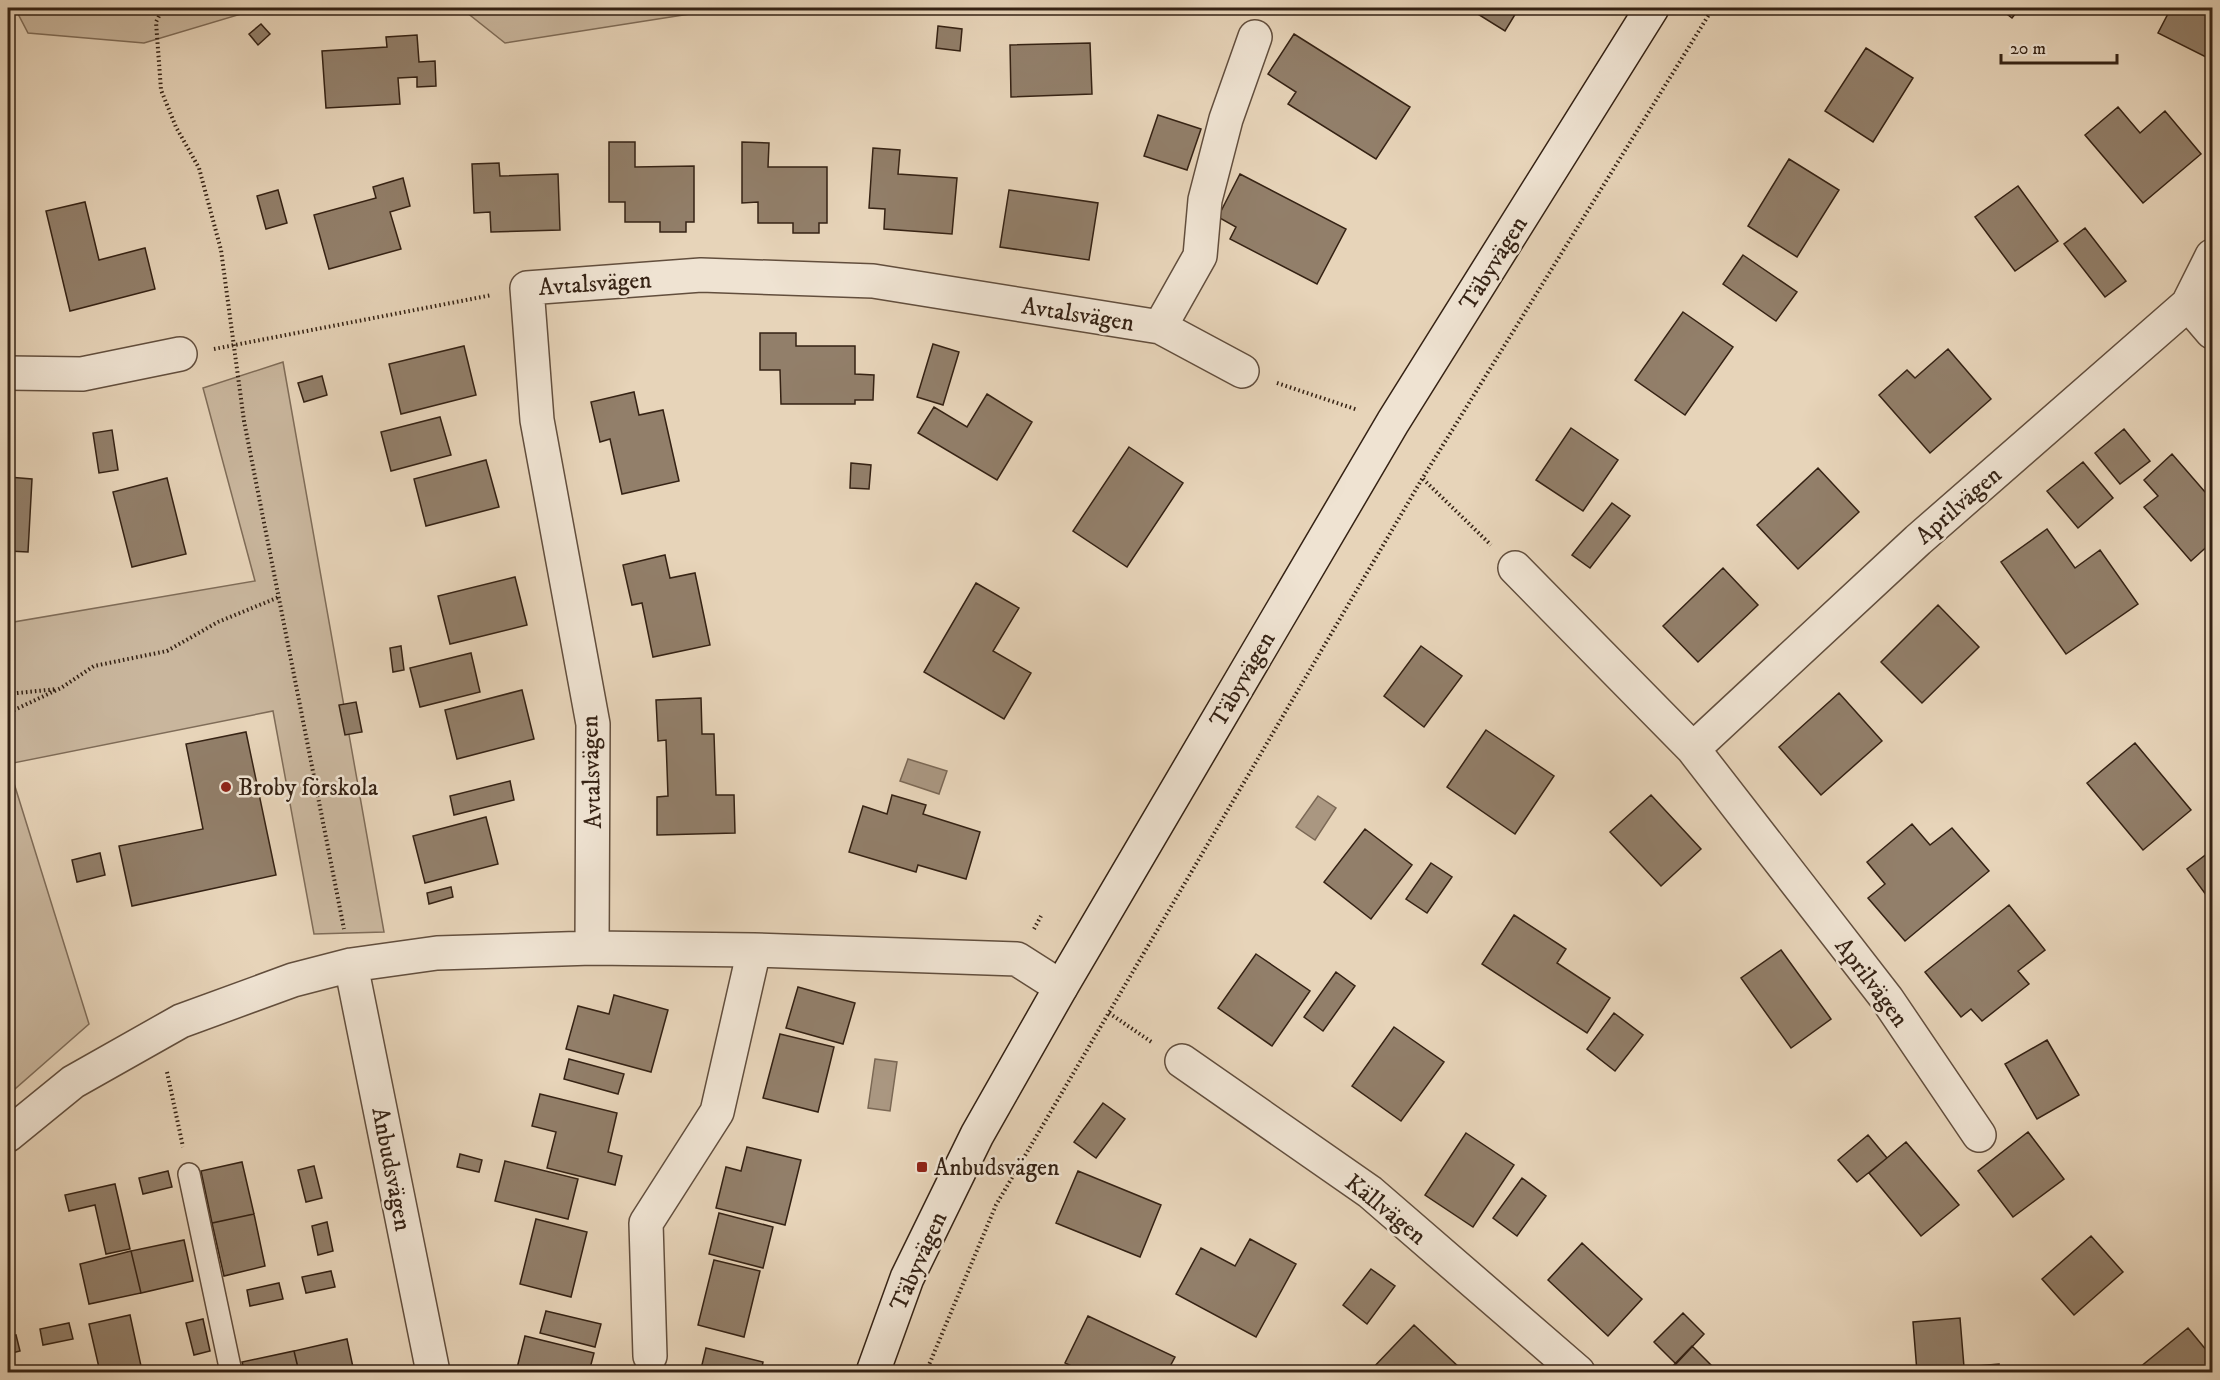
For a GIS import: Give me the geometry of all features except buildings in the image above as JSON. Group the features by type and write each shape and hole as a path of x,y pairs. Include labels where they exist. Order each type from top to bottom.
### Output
{"street":[{"name":"Täbyvägen","path":"873,1372 907,1278 977,1135 1061,987 1393,422 1652,8"},
{"path":"1160,327 1200,256 1205,200 1226,119 1255,37"},
{"name":"Aprilvägen","path":"1694,749 1918,540 2188,304 2212,256"},
{"name":"Avtalsvägen","path":"592,948 592,724 537,420 527,288 701,276 873,281 1160,327 1242,371"},
{"path":"2188,304 2212,333"},
{"path":"8,373 81,374 180,354"},
{"name":"Aprilvägen","path":"1515,568 1694,749 1887,999 1979,1135"},
{"path":"8,1135 72,1082 181,1021 292,980 351,965 436,953 592,948 754,950 1017,959 1061,987"},
{"path":"650,1356 646,1223 717,1112 754,950"},
{"name":"Anbudsvägen","path":"351,965 433,1372"},
{"name":"Källvägen","path":"1182,1062 1370,1192 1578,1372"}],"lane":[{"path":"189,1174 231,1372"}],"path":[{"path":"163,8 156,22 161,90 176,127 199,168 221,250 244,421 351,965"},
{"path":"926,1372 996,1205 1422,479 1713,8"},
{"path":"180,354 233,346 527,288"},
{"path":"1242,371 1393,422"},
{"path":"1422,479 1515,568"},
{"path":"8,717 12,711 61,688 94,666 167,651 218,622 279,597"},
{"path":"8,694 61,688"},
{"path":"1109,1013 1182,1062"},
{"path":"159,1033 189,1174"}],"shaded area":[{"path":"15,8 261,8 144,43 28,33"},
{"path":"461,8 728,8 505,43"},
{"path":"283,362 384,932 314,934 273,711 8,764 8,623 255,581 203,388"},
{"path":"908,759 947,771 939,794 900,781"},
{"path":"8,764 89,1024 8,1095"},
{"path":"1318,796 1336,808 1315,840 1296,827"},
{"path":"875,1059 897,1062 890,1111 868,1108"}],"place":[{"name":"Broby förskola","path":"226,787"},
{"name":"Anbudsvägen","path":"922,1167"}]}
